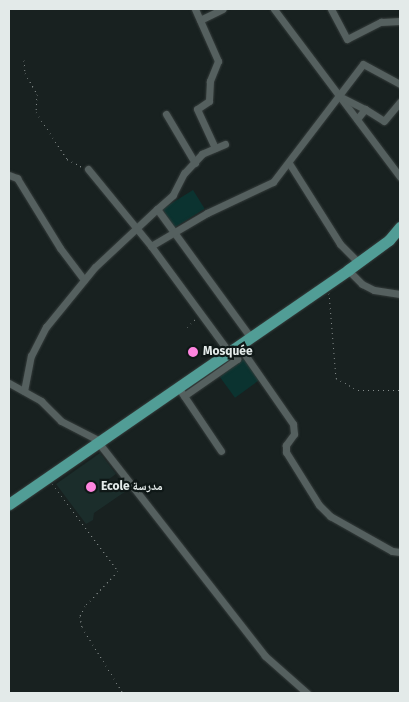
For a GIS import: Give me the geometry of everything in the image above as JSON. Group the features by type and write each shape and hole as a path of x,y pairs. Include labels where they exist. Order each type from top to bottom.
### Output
{"main road":[{"path":"9,504 99,442 181,392 234,349 348,270 400,227"}],"street":[{"path":"195,9 215,50 218,67 210,81 209,101 197,110 215,148"},
{"path":"200,20 223,9"},
{"path":"274,9 400,177"},
{"path":"331,9 347,39 381,22 400,22"},
{"path":"151,246 174,232 268,186 289,164 341,97 363,64 400,84"},
{"path":"341,97 384,121 400,102"},
{"path":"357,119 365,109"},
{"path":"166,114 195,163"},
{"path":"24,390 28,365 39,338 84,280 173,195 184,173 202,154 225,144"},
{"path":"395,170 400,162"},
{"path":"289,164 340,244 358,262"},
{"path":"88,169 151,246 199,315 234,349 293,424 294,434 286,445 286,452 319,506 330,516 392,551 400,552"},
{"path":"9,175 17,178 84,280"},
{"path":"157,209 251,338"},
{"path":"348,270 362,284 374,290 400,294"},
{"path":"9,383 24,390 61,422 99,442 264,656 308,693"},
{"path":"181,392 221,450"}],"path":[{"path":"24,60 25,73 37,94 36,112 67,159 88,169"},
{"path":"326,286 332,300 336,378 358,390 400,390"},
{"path":"187,327 199,315"},
{"path":"47,478 118,571 85,606 80,616 82,627 123,693"}],"shaded area":[{"path":"193,190 205,209 174,228 162,209"},
{"path":"244,359 259,380 235,398 220,377"},
{"name":"Ecole مدرسة","path":"100,453 116,474 109,479 113,484 119,480 126,491 94,513 93,520 86,524 56,484"}],"place":[{"name":"Mosquée","path":"193,352"},
{"name":"Ecole مدرسة","path":"91,487"}]}
